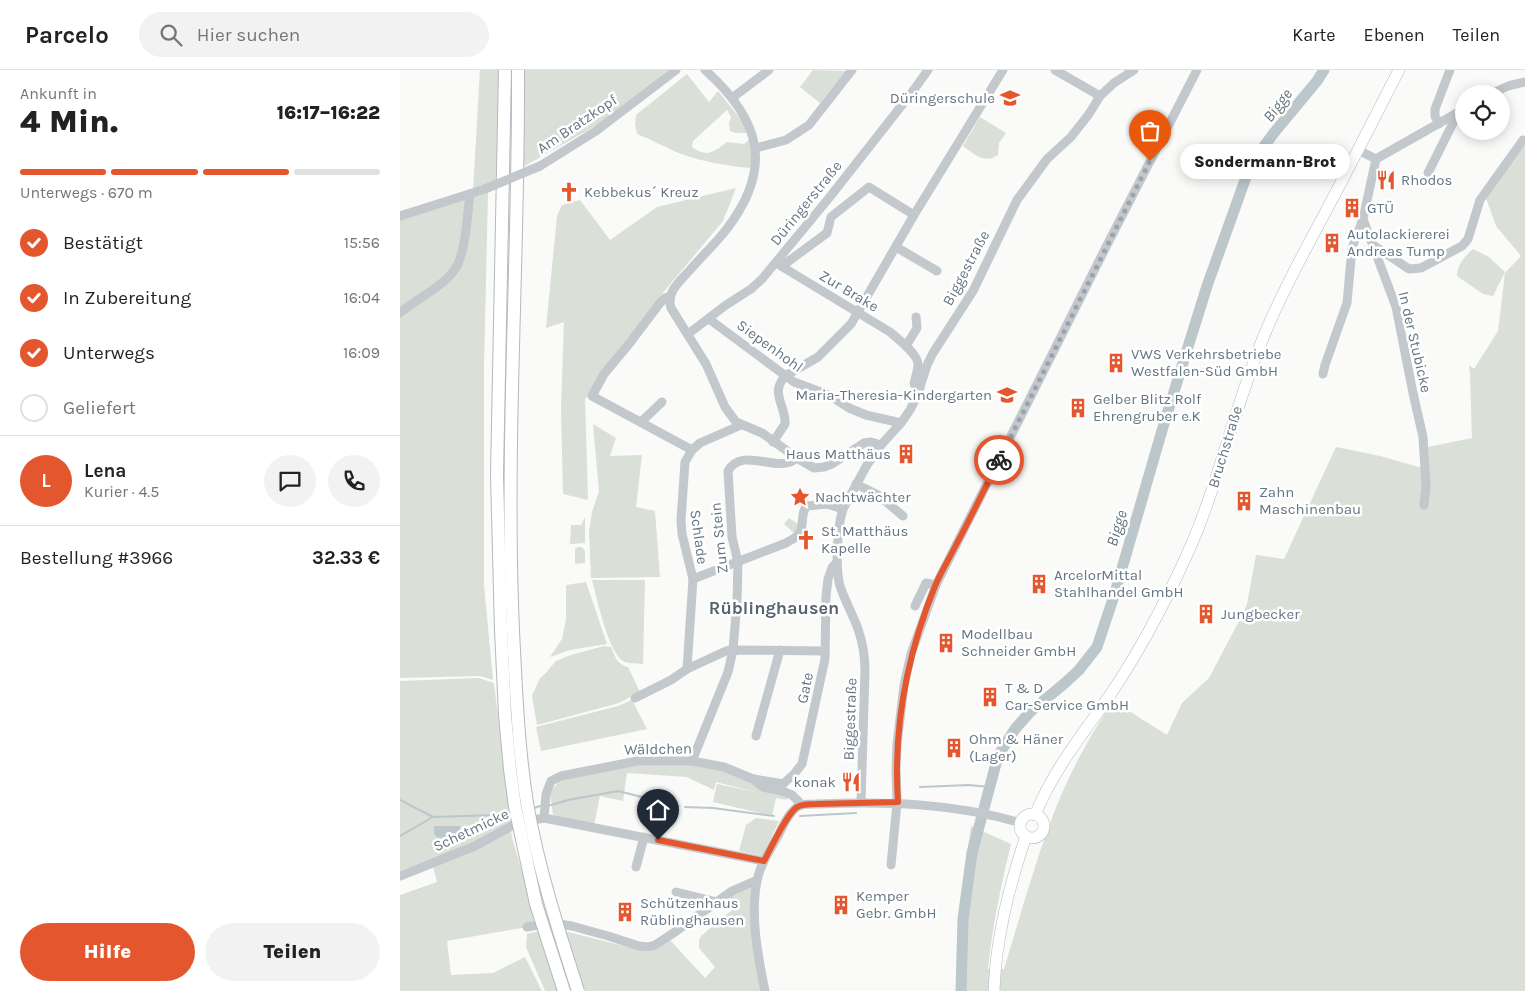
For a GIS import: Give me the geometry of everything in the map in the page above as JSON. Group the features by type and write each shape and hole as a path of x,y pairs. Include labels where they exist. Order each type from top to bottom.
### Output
{"highway":[{"path":"505,70 497,475 507,631 527,804 548,896 578,991"},
{"path":"518,70 510,560 505,715 515,807 536,904 564,991"}],"main road":[{"name":"Bruchstraße","path":"1035,815 1060,766 1142,645 1185,560 1203,519 1238,406 1266,329 1399,70"},
{"path":"1035,815 1043,821 1044,829 1039,836 1026,836 1021,830 1021,823 1026,816 1035,815"},
{"path":"994,991 994,975 1000,929 1009,888 1026,836"}],"street":[{"name":"Am Bratzkopf","path":"400,216 485,189 540,166 596,131 676,70"},
{"path":"705,70 717,80 732,98 750,127 756,148 754,175 747,196 737,214 718,240 674,289 670,297 671,308 706,364 730,414 736,422 762,433 814,468 824,467 838,461 864,443 871,442 881,445"},
{"path":"732,98 769,70"},
{"path":"756,148 786,140 809,125 852,70"},
{"name":"Düringerstraße","path":"779,264 928,70"},
{"path":"773,442 784,424 785,415 778,389 781,381 785,376 818,357 851,324 914,215 1003,70"},
{"path":"1055,70 1100,96"},
{"name":"Biggestraße","path":"1120,79 1125,70"},
{"name":"Biggestraße","path":"861,802 866,671 865,655 859,631 841,587 838,574 843,509 867,465 910,410 933,353 973,291 1017,200 1047,160 1089,114 1100,96 1134,70"},
{"path":"891,865 898,802 897,744 904,685 911,654 936,586 1197,70"},
{"path":"1439,124 1435,116 1435,109 1450,70"},
{"path":"1510,86 1525,82"},
{"path":"1323,374 1347,303 1352,248 1363,219 1376,159 1455,115"},
{"path":"1428,173 1452,123 1451,117"},
{"path":"1374,245 1409,269 1421,268 1462,246 1468,239 1480,200 1523,140"},
{"path":"1358,150 1376,159"},
{"name":"Düringerstraße","path":"688,334 726,305 751,289 779,264 827,233 831,217 869,187 914,215"},
{"path":"400,313 439,284 455,269 463,251 470,194"},
{"name":"In der Stubicke","path":"1363,219 1396,306 1423,437 1426,486 1424,505"},
{"name":"Biggestraße","path":"896,247 937,271"},
{"name":"Zur Brake","path":"779,264 890,332 906,346 918,362 914,384 920,388"},
{"path":"670,297 665,298 660,303 630,344 604,374 592,396 692,450 710,438 741,425"},
{"path":"906,346 916,328 916,317"},
{"name":"Siepenhohl","path":"709,319 785,376 800,385 829,395 849,408 866,415 901,423"},
{"path":"641,422 662,402"},
{"name":"Schlade","path":"688,669 693,579 680,520 683,472 685,462 692,450"},
{"name":"Zum Stein","path":"692,761 728,672 733,650 738,562 732,537 728,471 733,463 737,461 756,460 782,464 797,458"},
{"path":"856,484 878,495 903,516"},
{"path":"693,579 786,543 798,536 802,528 803,512 807,506 827,504 843,509"},
{"name":"Gate","path":"753,779 783,784 802,764 825,659 828,579 832,568 838,562"},
{"path":"915,606 926,583 936,586"},
{"path":"756,736 780,650"},
{"path":"635,698 726,651 825,651"},
{"name":"Wäldchen","path":"544,818 546,794 551,781 561,776 637,761 692,761 724,767 753,779 763,787 792,795 802,805"},
{"path":"766,991 758,958 756,937 755,897 757,880 764,861 793,811 802,805 898,802 968,810 1021,823"},
{"name":"Schetmicke","path":"400,876 475,846 517,823 544,818 764,861"},
{"path":"636,867 644,837"},
{"path":"527,927 551,923 558,924 648,947 739,888 757,880"},
{"path":"676,892 717,902"}],"shaded area":[{"path":"480,70 500,70 499,180 473,190"},
{"path":"523,70 668,70 597,125 523,167"},
{"path":"813,70 846,71 820,103 800,87"},
{"path":"687,74 709,102 718,91 747,127 746,133 730,131 729,123 731,117 727,110 693,141 692,147 706,153 714,151 727,142 744,144 749,140 754,168 724,165 695,158 676,152 637,134 636,115"},
{"path":"980,117 1006,133 999,143 998,155 993,158 979,157 963,146"},
{"path":"1525,145 1525,991 957,991 959,911 971,826 1011,844 997,906 988,969 1004,969 1049,825 1076,765 1105,713 1113,701 1167,735 1182,703 1209,678 1238,623 1247,604 1256,555 1284,559 1336,447 1380,456 1422,468 1429,468 1428,447 1472,438 1469,365 1474,369 1498,331 1505,273 1521,256 1496,226 1486,198"},
{"path":"736,188 723,221 661,295 585,399 588,500 563,494 561,408 564,322 546,328 557,216 562,205 580,200 610,240 657,207"},
{"path":"488,193 484,366 484,585 493,680 480,676 400,678 400,220 467,198 456,270 473,197"},
{"path":"1473,249 1489,257 1505,272 1493,296 1483,294 1457,276 1458,268 1462,261"},
{"path":"593,424 616,438 610,456 642,455 636,507 655,511 660,577 591,578 589,531 592,512 599,491"},
{"path":"585,517 585,543 570,544 571,525 581,525"},
{"path":"789,518 798,524 795,534 784,524"},
{"path":"582,547 585,551 585,563 575,564 575,549"},
{"path":"592,580 645,580 643,664 623,661 613,647 604,624"},
{"path":"586,582 607,644 570,650 550,657 562,639 566,619 566,585"},
{"path":"604,646 611,647 619,662 628,667 640,692 619,703 537,725 532,696 540,678 556,661"},
{"path":"479,678 494,683 512,838 530,898 534,924 527,927 447,941 451,975 493,973 525,957 542,991 400,991 400,895 437,882 431,859 400,871 400,681"},
{"path":"632,700 647,729 541,751 536,727 618,706"},
{"path":"634,761 723,767 788,795 787,800 776,798 772,816 713,802 717,784 755,792 716,782 714,790 687,777 627,773 623,801 600,796 594,825 553,815 550,792 563,777"},
{"path":"756,818 779,821 763,856 739,851 746,825"},
{"path":"434,826 460,826 460,834 458,837 438,838 434,834"},
{"path":"753,881 751,911 768,991 545,991 526,947 527,934 549,929 648,952 670,940 705,978 715,967 699,948 701,936 732,910 730,896"}],"waterway":[{"name":"Bigge","path":"961,991 963,919 972,853 998,756 1015,729 1030,712 1079,670 1097,647 1207,286 1250,166 1324,70"},
{"name":"Schetmicke","path":"920,787 969,785 990,787"},
{"name":"Schetmicke","path":"548,806 568,800 618,791 678,806"},
{"path":"400,800 433,817"},
{"name":"Schetmicke","path":"534,808 540,806"},
{"name":"Schetmicke","path":"685,807 713,808 774,816"},
{"name":"Schetmicke","path":"400,836 433,817 513,813"},
{"name":"Schetmicke","path":"800,816 856,813"}],"way so far":[{"path":"999,460 1150,161"}],"place":[{"name":"Düringerschule","path":"1010,98"},
{"name":"Sondermann-Brot","path":"1150,161"},
{"name":"Rhodos","path":"1386,180"},
{"name":"Kebbekus´ Kreuz","path":"569,192"},
{"name":"GTÜ","path":"1352,208"},
{"name":"Autolackiererei Andreas Tump","path":"1332,243"},
{"name":"VWS Verkehrsbetriebe Westfalen-Süd GmbH","path":"1116,363"},
{"name":"Maria-Theresia-Kindergarten","path":"1007,395"},
{"name":"Gelber Blitz Rolf Ehrengruber e.K","path":"1078,408"},
{"name":"Haus Matthäus","path":"906,454"},
{"name":"Nachtwächter","path":"800,497"},
{"name":"Zahn Maschinenbau","path":"1244,501"},
{"name":"St. Matthäus Kapelle","path":"806,540"},
{"name":"ArcelorMittal Stahlhandel GmbH","path":"1039,584"},
{"name":"Jungbecker","path":"1206,614"},
{"name":"Modellbau Schneider GmbH","path":"946,643"},
{"name":"T & D Car-Service GmbH","path":"990,697"},
{"name":"Ohm & Häner (Lager)","path":"954,748"},
{"name":"konak","path":"851,782"},
{"name":"Kemper Gebr. GmbH","path":"841,905"},
{"name":"Schützenhaus Rüblinghausen","path":"625,912"}],"district":[{"name":"Rüblinghausen","path":"774,608"}],"route":[{"path":"658,840 764,861 793,811 802,805 898,802 896,769 899,718 911,654 936,586 999,460"}]}
